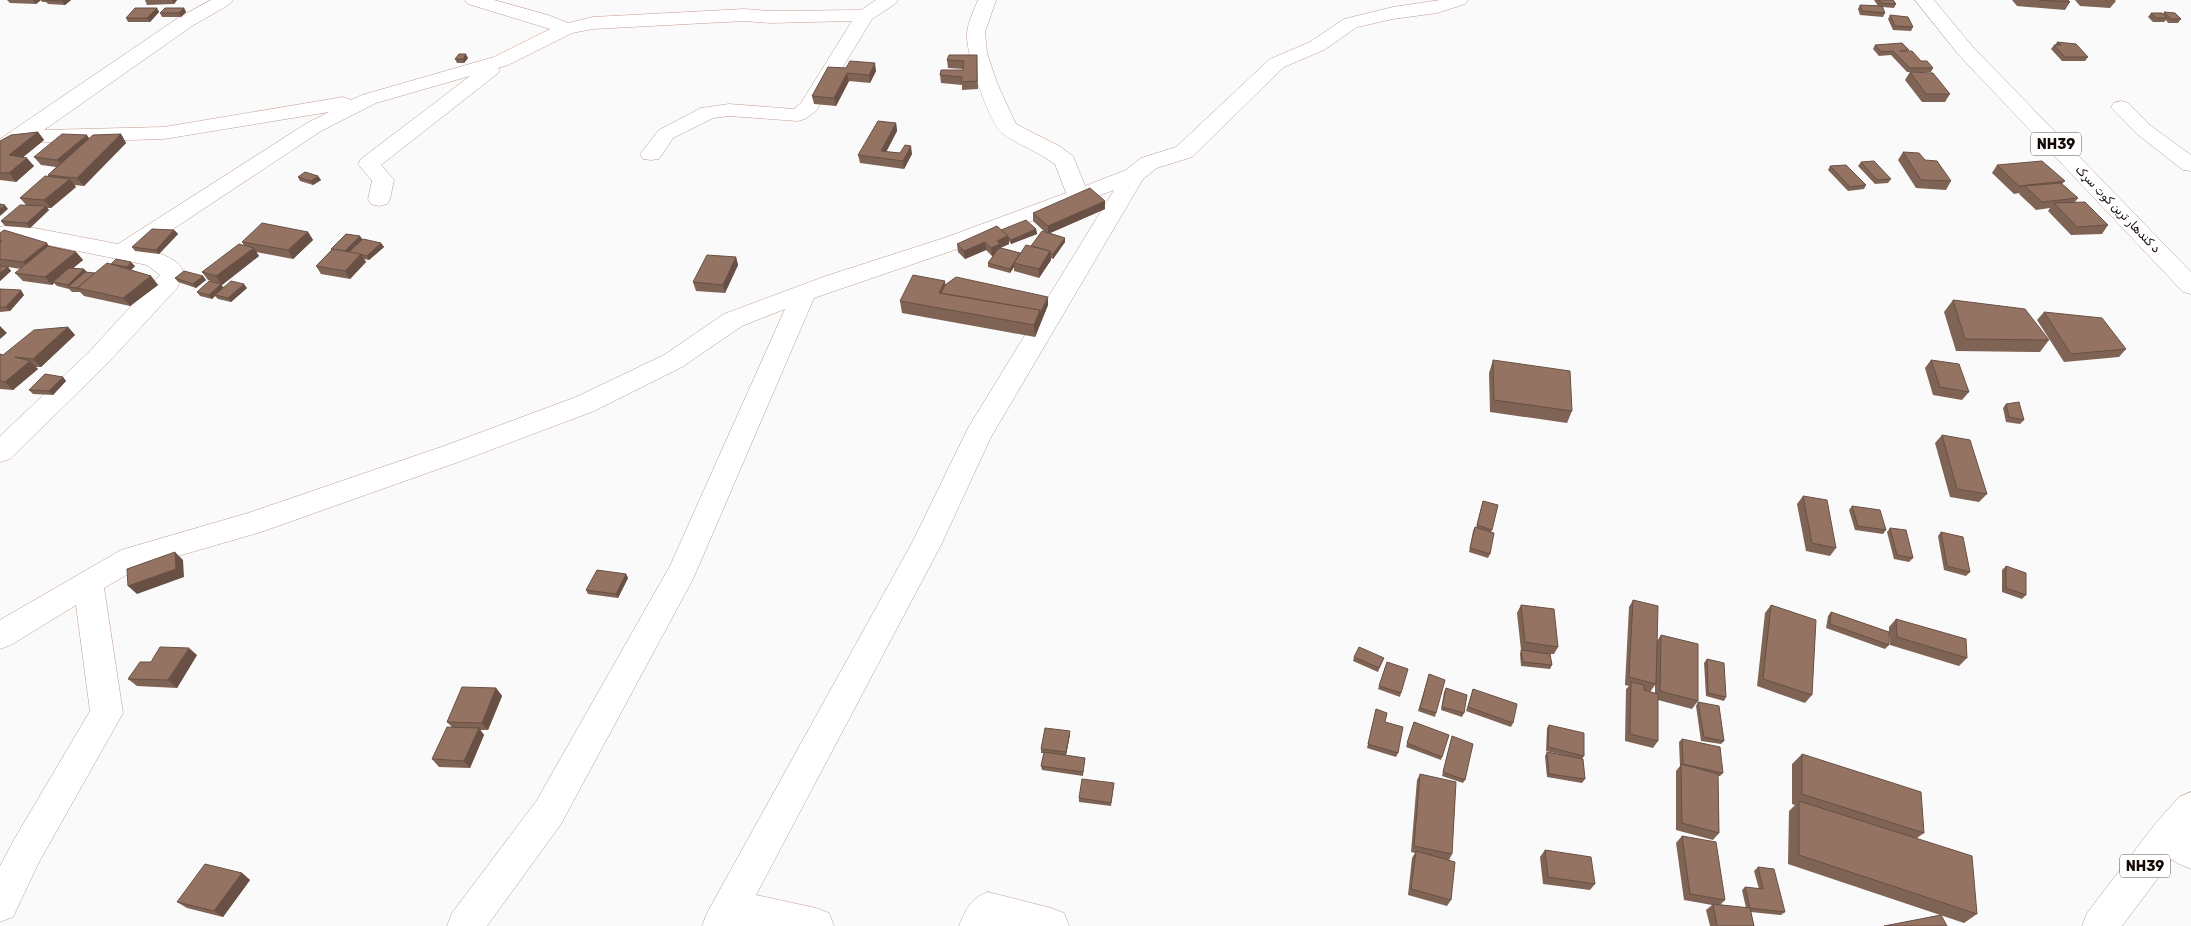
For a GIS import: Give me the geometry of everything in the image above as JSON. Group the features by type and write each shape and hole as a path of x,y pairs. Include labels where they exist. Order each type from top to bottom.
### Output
{"street":[{"path":"0,148 20,137 185,22 224,0"},
{"path":"474,0 541,19 566,29"},
{"path":"651,154 666,134 708,112 729,110 790,115 804,112 809,107 865,15 889,0"},
{"path":"987,0 976,32 977,53 987,83 1004,120 1008,128 1051,151 1065,161 1078,196"},
{"path":"0,636 131,558 260,520 454,453 585,404 673,361 733,320 955,242 1134,175 1149,163 1184,152 1277,63 1317,46 1351,23 1393,13 1437,7 1458,0"},
{"name":"د کندهار ترين کوټ سړک","path":"1924,0 1965,50 2191,286"},
{"path":"20,137 164,133 369,99 501,61 566,29 593,23 744,15 770,17 865,15"},
{"path":"379,199 383,180 369,164 501,61"},
{"path":"121,253 314,127 369,99"},
{"path":"2121,107 2144,130 2191,165"},
{"path":"816,926 725,917 926,546 978,435 1134,175"},
{"path":"0,234 13,231 154,259 172,272 169,282 97,360 0,452"},
{"path":"466,926 549,812 683,570 804,294"},
{"path":"0,904 27,850 107,713 88,582"},
{"name":"NH39","path":"2100,926 2179,844 2191,808"},
{"path":"977,926 988,910 1051,926"}],"building":[{"path":"1879,0 1893,0 1896,4 1881,3"},
{"path":"2039,0 2068,0 2070,2"},
{"path":"1860,5 1882,6 1885,13 1862,11"},
{"path":"135,8 157,8 147,18 126,18"},
{"path":"165,8 184,8 179,13 160,13"},
{"path":"2164,12 2175,13 2181,19 2171,19"},
{"path":"2151,13 2162,13 2167,18 2156,18"},
{"path":"1890,15 1908,17 1913,27 1895,26"},
{"path":"2057,42 2076,44 2088,57 2065,57 2054,45 2061,45"},
{"path":"1902,43 1909,50 1900,51 1912,51 1921,61 1927,61 1933,68 1910,68 1893,51 1881,52 1875,45"},
{"path":"459,54 466,54 463,59 455,59"},
{"path":"949,55 977,55 977,81 961,82 962,77 940,75 941,70 963,70 964,61 947,60"},
{"path":"850,61 875,63 869,75 847,73 834,98 812,96 828,67 846,68"},
{"path":"1910,72 1933,73 1950,94 1926,94"},
{"path":"878,121 896,123 881,151 900,153 905,145 911,146 903,161 858,155"},
{"path":"38,132 9,155 27,158 9,173 0,173 0,141 11,135"},
{"path":"62,134 87,135 57,160 34,157"},
{"path":"121,134 77,178 48,175 93,135"},
{"path":"1903,152 1919,153 1925,160 1937,161 1951,181 1921,180"},
{"path":"1874,161 1891,179 1877,180 1861,162"},
{"path":"2042,161 2065,181 2019,186 1997,165"},
{"path":"1846,165 1866,185 1850,187 1830,166"},
{"path":"305,172 318,176 311,181 298,177"},
{"path":"45,176 70,179 44,200 20,198"},
{"path":"2061,183 2078,198 2042,202 2025,186"},
{"path":"1090,188 1105,201 1048,226 1033,213"},
{"path":"2085,202 2108,225 2077,227 2054,203"},
{"path":"20,205 46,206 27,223 1,221"},
{"path":"1026,220 1036,229 1011,240 1001,230"},
{"path":"262,223 308,232 288,250 242,242"},
{"path":"997,226 1008,236 997,241 1000,244 991,248 985,242 964,251 957,244"},
{"path":"152,229 174,230 156,250 132,247"},
{"path":"4,230 47,243 23,262 0,259 0,243 2,241 0,241 0,233"},
{"path":"1042,231 1065,238 1053,254 1050,251 1031,246"},
{"path":"346,234 360,236 345,251 331,249"},
{"path":"363,239 381,243 367,256 349,252"},
{"path":"239,244 254,248 216,276 202,272"},
{"path":"1026,245 1050,251 1039,269 1014,263"},
{"path":"48,246 76,252 45,277 15,273"},
{"path":"1001,248 1020,253 1010,269 988,263 998,249"},
{"path":"333,249 361,254 345,271 316,266"},
{"path":"707,255 736,257 723,285 693,282"},
{"path":"116,259 131,262 127,267 111,264"},
{"path":"107,263 151,276 123,298 77,288"},
{"path":"0,266 8,267 0,273"},
{"path":"69,268 84,269 68,285 53,282"},
{"path":"184,271 203,276 193,284 175,278"},
{"path":"85,272 95,273 77,288 68,287"},
{"path":"913,275 945,281 939,293 1040,310 1034,325 900,301"},
{"path":"956,277 1048,297 1040,314 1040,310 941,293 945,285"},
{"path":"209,281 221,284 209,295 197,292"},
{"path":"231,281 244,284 228,298 215,295"},
{"path":"0,289 21,290 6,307 0,307"},
{"path":"1953,300 2025,309 2049,340 1965,339"},
{"path":"2044,312 2102,318 2126,349 2071,354"},
{"path":"68,327 33,359 15,357 30,361 5,382 0,381 0,354 3,355 34,330"},
{"path":"1493,360 1570,371 1572,411 1494,400"},
{"path":"1931,360 1959,364 1969,392 1940,387"},
{"path":"45,374 63,377 49,391 29,390"},
{"path":"2019,402 2024,420 2009,417 2006,404"},
{"path":"1942,435 1970,440 1987,494 1957,489"},
{"path":"1803,496 1827,500 1836,548 1812,543"},
{"path":"1483,501 1498,505 1492,530 1477,525"},
{"path":"1852,506 1880,510 1886,530 1858,526"},
{"path":"1475,527 1494,533 1490,554 1470,548"},
{"path":"1890,528 1906,530 1913,558 1897,555"},
{"path":"1941,532 1963,537 1970,572 1947,566"},
{"path":"175,552 176,569 128,586 127,569"},
{"path":"2006,566 2026,573 2026,595 2006,588"},
{"path":"597,570 626,574 616,594 586,590"},
{"path":"1633,600 1658,606 1656,684 1629,677"},
{"path":"1521,605 1554,609 1558,647 1525,642"},
{"path":"1771,605 1816,620 1812,695 1763,679"},
{"path":"1831,612 1889,632 1889,645 1830,624"},
{"path":"1896,619 1966,639 1967,658 1897,637"},
{"path":"1661,635 1698,644 1698,701 1660,691"},
{"path":"160,647 189,648 168,680 128,679 140,662 151,662"},
{"path":"1359,647 1384,658 1379,668 1354,657"},
{"path":"1521,650 1550,654 1552,665 1523,662"},
{"path":"1707,659 1724,663 1726,697 1708,693"},
{"path":"1387,662 1408,669 1401,693 1379,686"},
{"path":"1429,674 1445,680 1436,713 1420,708"},
{"path":"1631,682 1644,685 1644,690 1658,694 1658,741 1630,734"},
{"path":"462,687 496,688 482,723 447,722"},
{"path":"1446,688 1467,695 1464,713 1442,707"},
{"path":"1473,689 1517,704 1513,723 1468,707"},
{"path":"1698,702 1719,706 1724,741 1704,737"},
{"path":"1376,709 1387,713 1385,722 1403,727 1398,753 1368,744"},
{"path":"1414,722 1449,735 1442,757 1407,743"},
{"path":"1549,725 1584,733 1584,756 1548,747"},
{"path":"447,727 479,728 464,761 432,759"},
{"path":"1045,728 1070,731 1066,752 1041,749"},
{"path":"1452,736 1473,744 1465,780 1443,772"},
{"path":"1682,739 1720,747 1723,773 1683,764"},
{"path":"1044,752 1085,758 1083,772 1041,766"},
{"path":"1547,752 1583,759 1585,779 1549,774"},
{"path":"1802,754 1921,792 1924,833 1802,794"},
{"path":"1681,764 1718,774 1719,833 1682,823"},
{"path":"1420,774 1456,782 1452,854 1414,846"},
{"path":"1082,779 1114,783 1111,803 1079,798"},
{"path":"1799,801 1972,856 1977,914 1799,855"},
{"path":"1682,836 1716,842 1725,900 1690,894"},
{"path":"1545,850 1591,857 1595,884 1548,877"},
{"path":"1416,851 1455,862 1451,900 1411,889"},
{"path":"205,864 242,873 214,911 177,902"},
{"path":"1758,867 1774,869 1785,912 1750,908 1745,887 1763,889"},
{"path":"1713,904 1750,908 1754,926 1717,926"},
{"path":"1941,915 1947,926 1884,926"}]}
